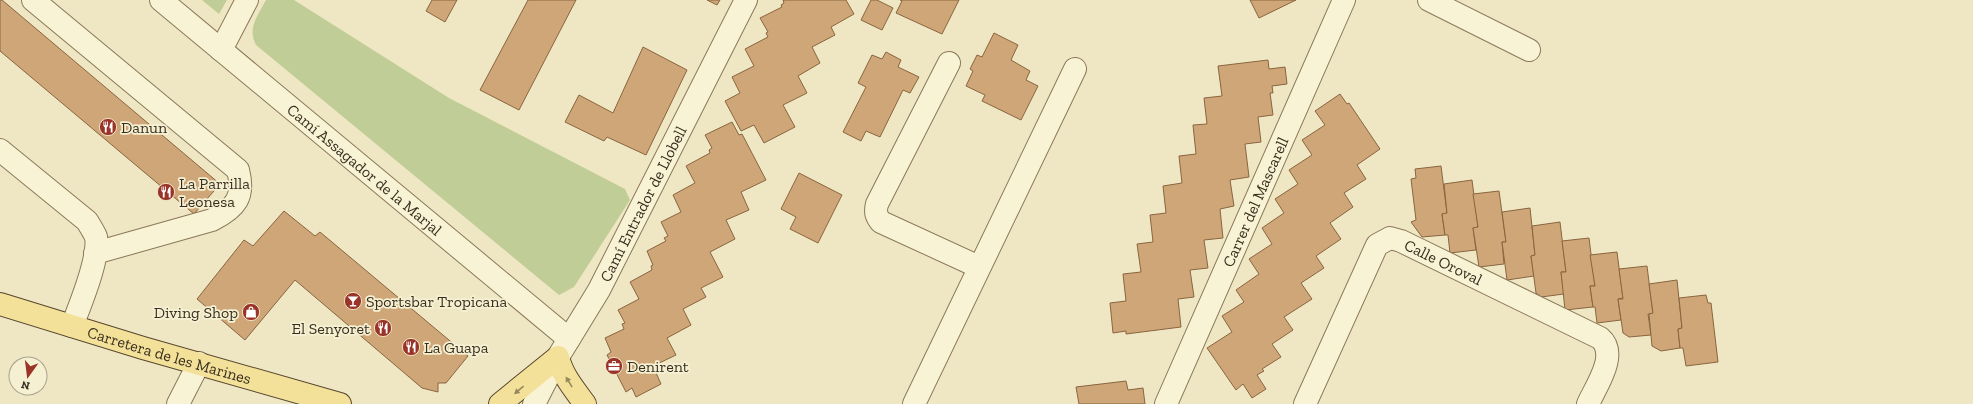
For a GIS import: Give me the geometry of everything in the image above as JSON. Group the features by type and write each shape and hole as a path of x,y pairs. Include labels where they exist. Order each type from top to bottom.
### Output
{"main road":[{"name":"Carretera de les Marines","path":"0,304 340,404"},
{"path":"500,404 564,348"},
{"path":"564,348 560,366 570,384 585,404"}],"street":[{"path":"34,0 238,170 241,181 240,193 236,202 227,212 212,220 95,253"},
{"name":"Camí Assagador de la Marjal","path":"161,0 221,50 564,348"},
{"path":"221,50 247,0"},
{"name":"Camí Entrador de Llobell","path":"534,404 564,348 599,290 746,0"},
{"name":"Carrer del Mascarell","path":"1166,404 1344,0"},
{"path":"1429,0 1529,50"},
{"path":"949,63 876,204 875,211 876,217 881,222 979,267"},
{"path":"914,404 1075,69"},
{"path":"0,150 87,221 95,236 95,253 72,326"},
{"name":"Calle Oroval","path":"1305,404 1377,245 1390,238 1402,241 1600,338 1605,343 1608,350 1608,359 1588,404"},
{"path":"178,404 199,363"}],"green space":[{"path":"202,0 227,0 219,14"},
{"path":"266,0 294,0 449,98 625,189 630,200 574,287 559,295 256,45 253,27"}],"building":[{"path":"0,0 2,0 220,184 194,214 0,51"},
{"path":"432,0 457,0 445,22 426,11"},
{"path":"528,0 576,0 519,110 480,90"},
{"path":"707,0 720,0 717,5"},
{"path":"783,0 846,0 854,14 831,27 835,35 812,47 820,63 798,76 807,93 783,105 795,127 764,143 754,125 741,131 725,101 740,93 732,77 754,66 745,49 768,37 766,33 768,32 760,18 782,7 781,5 784,3"},
{"path":"871,0 877,0 893,8 882,30 861,20"},
{"path":"900,0 959,0 942,34 896,13 902,1"},
{"path":"1250,0 1296,0 1259,18"},
{"path":"994,33 1018,45 1011,60 1030,71 1026,80 1038,86 1021,120 982,101 985,95 966,86 973,71 970,69 977,55 982,57"},
{"path":"643,47 687,70 646,155 607,137 604,141 565,122 579,95 613,113"},
{"path":"886,52 901,60 898,67 919,77 910,93 903,90 880,137 866,131 861,141 843,132 866,87 858,83 872,55 882,59"},
{"path":"1268,60 1269,69 1285,67 1287,84 1272,86 1273,93 1270,93 1273,115 1258,117 1261,142 1245,144 1249,177 1230,180 1234,206 1220,209 1223,238 1204,240 1208,268 1190,270 1194,297 1178,299 1181,327 1126,334 1126,331 1113,333 1110,303 1126,301 1123,274 1141,272 1137,244 1153,242 1150,215 1166,213 1163,186 1182,183 1179,156 1196,154 1193,125 1207,124 1204,98 1222,96 1218,66"},
{"path":"1340,94 1347,104 1349,103 1380,149 1357,165 1366,179 1344,193 1353,207 1330,223 1341,239 1316,256 1324,268 1301,283 1312,299 1284,317 1293,330 1272,344 1281,357 1262,369 1264,371 1257,375 1266,389 1252,398 1243,384 1236,390 1207,348 1232,332 1222,316 1244,302 1236,290 1259,274 1249,259 1272,244 1262,228 1284,213 1275,199 1298,184 1289,170 1312,155 1302,140 1325,125 1315,111"},
{"path":"732,122 739,135 742,134 766,180 741,192 749,210 726,220 735,239 710,252 723,277 701,288 706,297 683,309 691,325 667,338 676,355 653,366 661,384 636,397 632,388 626,392 607,355 611,352 605,338 624,329 622,324 625,323 618,310 639,299 630,282 652,270 651,266 653,265 647,251 666,241 664,238 668,236 661,222 681,212 673,195 695,183 686,166 710,153 709,150 712,148 705,135"},
{"path":"1441,166 1447,213 1442,214 1445,235 1422,237 1411,222 1416,220 1411,179 1416,178 1415,169"},
{"path":"799,173 842,195 818,243 790,229 796,217 781,209"},
{"path":"1472,180 1478,227 1473,228 1476,250 1450,253 1448,235 1445,235 1442,214 1447,213 1444,184"},
{"path":"1499,191 1506,242 1502,242 1504,264 1479,267 1473,228 1478,227 1473,194"},
{"path":"1530,208 1535,255 1531,256 1534,276 1507,280 1502,242 1506,242 1502,212"},
{"path":"284,211 315,236 320,232 468,356 446,383 438,383 438,392 422,388 295,280 245,340 197,299 244,240 253,246"},
{"path":"1560,222 1566,272 1561,272 1564,294 1541,297 1536,293 1531,256 1535,255 1532,226"},
{"path":"1589,238 1595,286 1590,286 1593,307 1565,310 1561,272 1566,272 1562,241"},
{"path":"1617,252 1623,298 1618,299 1621,320 1597,323 1590,286 1595,286 1590,255"},
{"path":"1647,266 1653,314 1648,314 1651,335 1629,337 1623,333 1618,299 1623,299 1619,269"},
{"path":"1677,280 1682,328 1678,329 1680,348 1661,351 1652,346 1649,314 1653,313 1649,284"},
{"path":"1706,295 1708,303 1711,303 1718,362 1686,366 1683,348 1680,348 1678,329 1682,328 1679,298"},
{"path":"1126,381 1128,390 1143,388 1145,404 1079,404 1076,387"}],"place":[{"name":"Danun","path":"108,127"},
{"name":"La Parrilla Leonesa","path":"166,192"},
{"name":"Sportsbar Tropicana","path":"353,301"},
{"name":"Diving Shop","path":"251,312"},
{"name":"El Senyoret","path":"383,328"},
{"name":"La Guapa","path":"411,347"},
{"name":"Denirent","path":"614,366"}]}
